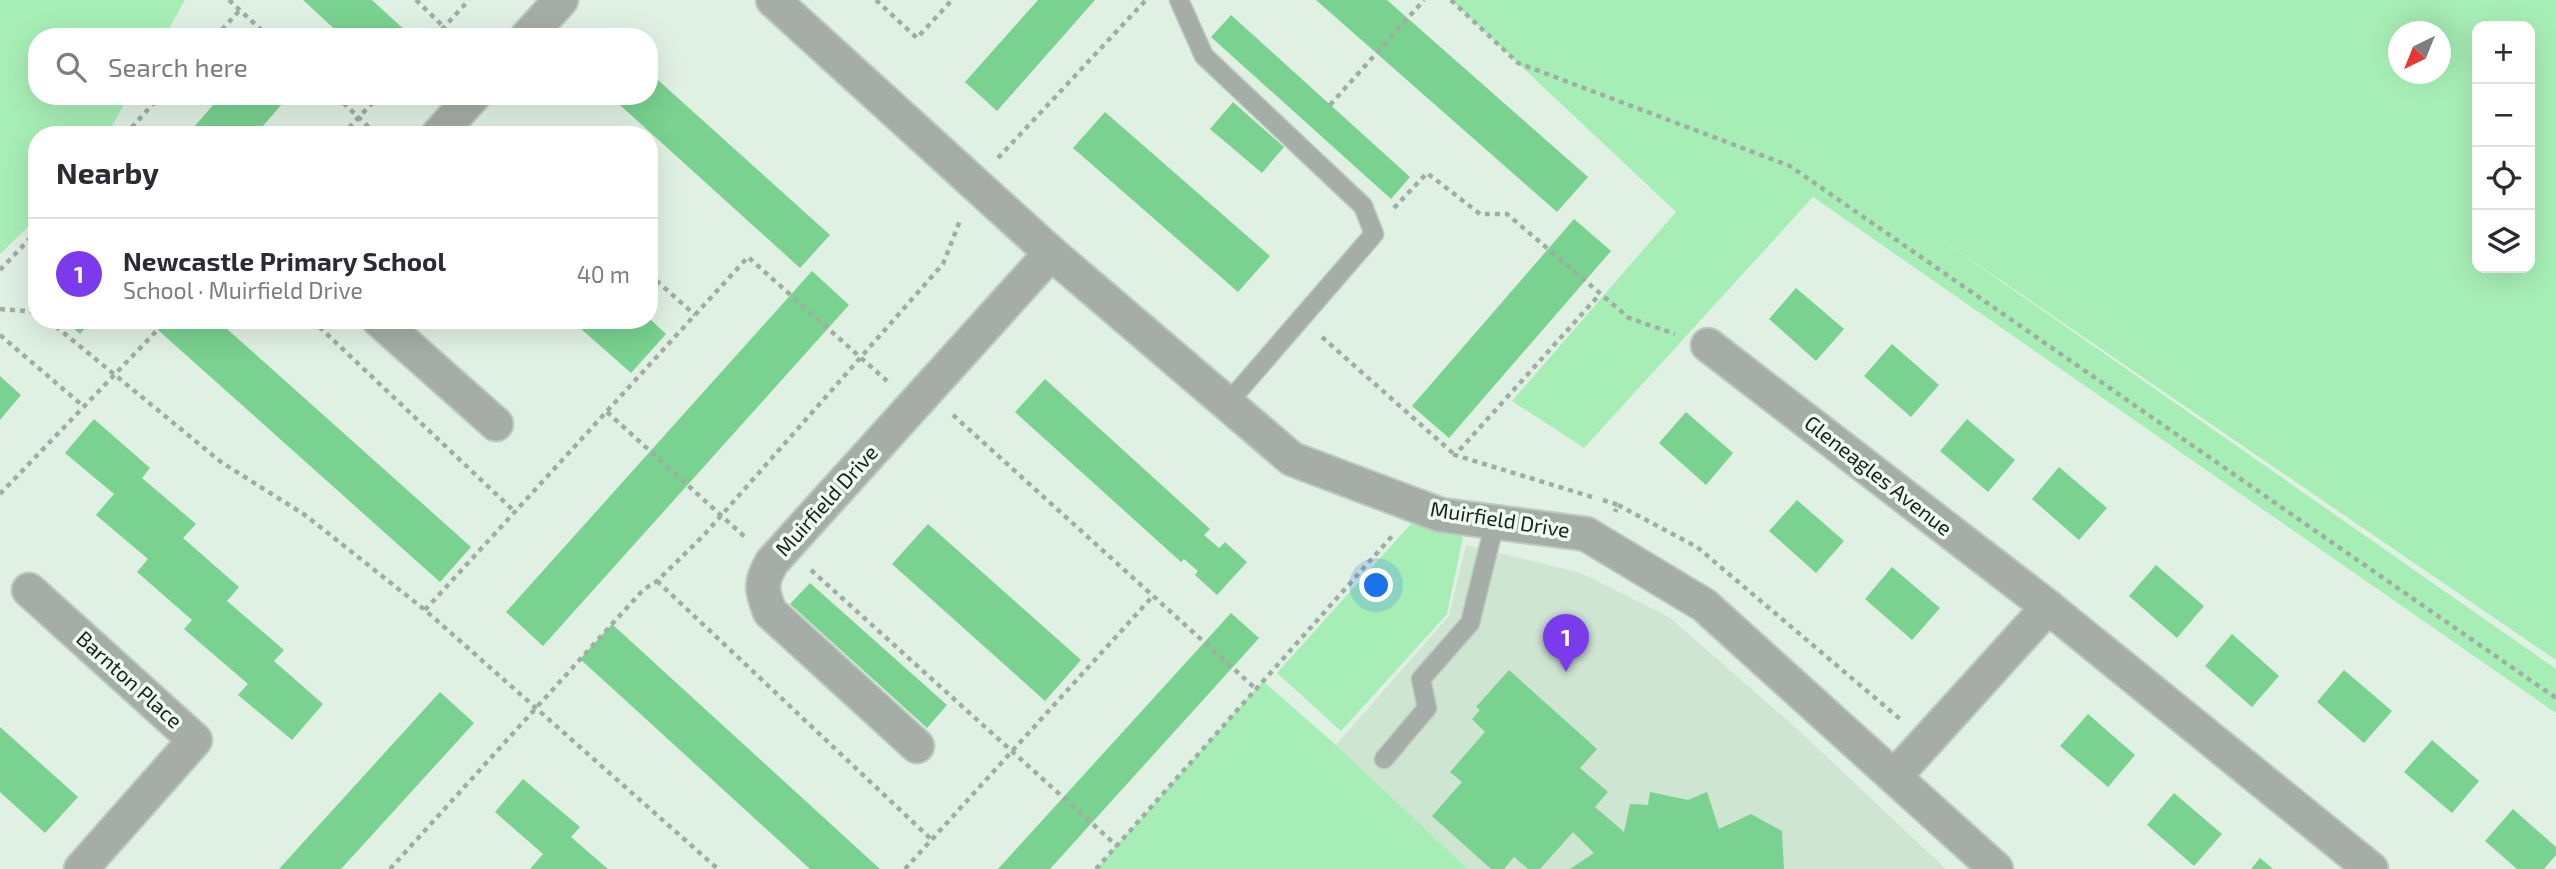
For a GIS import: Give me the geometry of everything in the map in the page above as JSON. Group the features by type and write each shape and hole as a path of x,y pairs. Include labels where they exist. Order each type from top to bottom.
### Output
{"street":[{"path":"535,28 561,0"},
{"name":"Muirfield Drive","path":"773,0 1051,253 1292,459 1441,515 1586,534 1704,605 1996,869"},
{"path":"446,126 465,105"},
{"name":"Muirfield Drive","path":"917,746 770,612 762,593 763,579 779,555 1051,253"},
{"path":"389,329 496,424"},
{"name":"Gleneagles Avenue","path":"1708,345 2048,607 2371,869"},
{"name":"Barnton Place","path":"29,590 195,740 81,869"},
{"path":"1895,776 2048,607"}],"lane":[{"path":"1180,0 1204,56 1363,206 1374,234 1227,404"},
{"path":"1384,759 1427,708 1421,679 1470,623 1495,522"}],"path":[{"path":"229,0 260,28"},
{"path":"416,0 444,27 469,0"},
{"path":"876,0 917,38 952,0"},
{"path":"390,869 643,590 657,581 721,516 943,264 975,183 1146,0"},
{"path":"1330,105 1424,0"},
{"path":"1451,0 1518,63 1790,166 2556,698"},
{"path":"223,28 240,10"},
{"path":"133,126 152,105"},
{"path":"346,105 368,126"},
{"path":"350,126 370,105"},
{"path":"1363,206 1393,209 1427,173 1480,215 1507,214 1629,318 1708,345"},
{"path":"0,270 28,240"},
{"path":"425,610 748,257 860,358 920,398 1153,596 1256,689"},
{"path":"658,282 695,315"},
{"path":"1455,454 1600,294"},
{"path":"0,309 28,311"},
{"path":"1301,318 1455,454 1618,505 1697,547 1926,741"},
{"path":"59,329 221,462 305,516 425,610 718,869"},
{"path":"0,494 158,329"},
{"path":"322,329 515,512"},
{"path":"0,335 83,406"},
{"path":"607,412 721,516 779,555 1012,752 1117,846"},
{"path":"1603,544 1618,505"},
{"path":"1097,869 1418,507"},
{"path":"657,581 932,840"},
{"path":"905,869 1153,596"}],"shaded area":[{"path":"1466,545 1581,573 1669,617 1796,728 1946,869 1468,869 1336,745 1449,616"}],"green space":[{"path":"0,0 185,0 169,28 28,28 28,105 124,105 112,126 28,126 28,227 0,254"},
{"path":"1451,0 2556,0 2556,660 1936,236 2556,669 2556,713 1813,197 1584,448 1512,401 1676,212"},
{"path":"1417,517 1454,525 1463,537 1447,614 1341,731 1277,673"},
{"path":"1263,681 1336,745 1468,869 1096,869"}],"building":[{"path":"303,0 372,0 403,28 333,28"},
{"path":"1038,0 1095,0 997,111 965,82"},
{"path":"1316,0 1387,0 1588,177 1557,212"},
{"path":"1231,15 1410,177 1391,199 1211,37"},
{"path":"658,80 830,235 800,268 658,139 658,126 643,126 620,105 658,105"},
{"path":"1233,102 1284,147 1262,173 1210,129"},
{"path":"213,105 281,105 263,126 195,126"},
{"path":"1105,112 1270,256 1238,292 1073,148"},
{"path":"1574,219 1611,251 1449,438 1412,406"},
{"path":"812,271 849,305 543,646 506,612"},
{"path":"1796,288 1844,329 1816,361 1769,319"},
{"path":"658,327 666,334 631,373 581,329 658,329"},
{"path":"227,329 471,547 440,582 158,330"},
{"path":"1892,344 1939,385 1911,417 1864,376"},
{"path":"0,376 21,395 0,420"},
{"path":"1045,379 1210,529 1204,535 1219,548 1225,542 1247,562 1217,595 1195,575 1198,571 1184,559 1181,562 1015,412"},
{"path":"1686,412 1733,453 1706,485 1659,443"},
{"path":"94,419 150,468 142,478 196,524 183,538 239,587 227,601 284,650 274,661 323,704 292,740 238,695 248,684 184,629 192,620 137,572 148,559 96,515 114,494 65,453"},
{"path":"1967,419 2015,460 1988,492 1940,451"},
{"path":"2059,467 2107,508 2079,540 2032,499"},
{"path":"1797,500 1844,541 1816,573 1769,531"},
{"path":"928,524 1081,660 1045,701 892,564"},
{"path":"2156,565 2204,606 2177,638 2129,596"},
{"path":"1892,567 1940,608 1912,640 1865,599"},
{"path":"810,583 947,705 927,728 790,604"},
{"path":"1231,613 1259,638 1050,869 998,869"},
{"path":"612,624 880,869 810,869 580,659"},
{"path":"2232,634 2279,676 2252,707 2205,666"},
{"path":"1509,670 1597,749 1580,768 1608,792 1595,807 1624,832 1630,804 1648,805 1650,792 1688,800 1707,792 1719,829 1751,814 1782,831 1784,869 1570,869 1594,853 1573,832 1540,869 1528,869 1514,857 1504,869 1491,869 1432,816 1462,782 1450,772 1485,732 1472,719 1480,710 1476,707"},
{"path":"2344,670 2392,711 2364,743 2317,702"},
{"path":"440,692 474,723 341,869 279,869"},
{"path":"2088,714 2135,755 2108,787 2060,746"},
{"path":"0,727 78,797 45,833 0,792"},
{"path":"2432,740 2479,781 2452,813 2404,772"},
{"path":"523,779 580,827 571,837 608,869 530,869 543,854 495,812"},
{"path":"2174,793 2222,834 2194,866 2147,825"},
{"path":"2513,809 2556,847 2556,855 2544,869 2517,869 2485,841"},
{"path":"2260,858 2273,869 2251,869"}],"place":[{"name":"Newcastle Primary School","path":"1566,672"}]}
